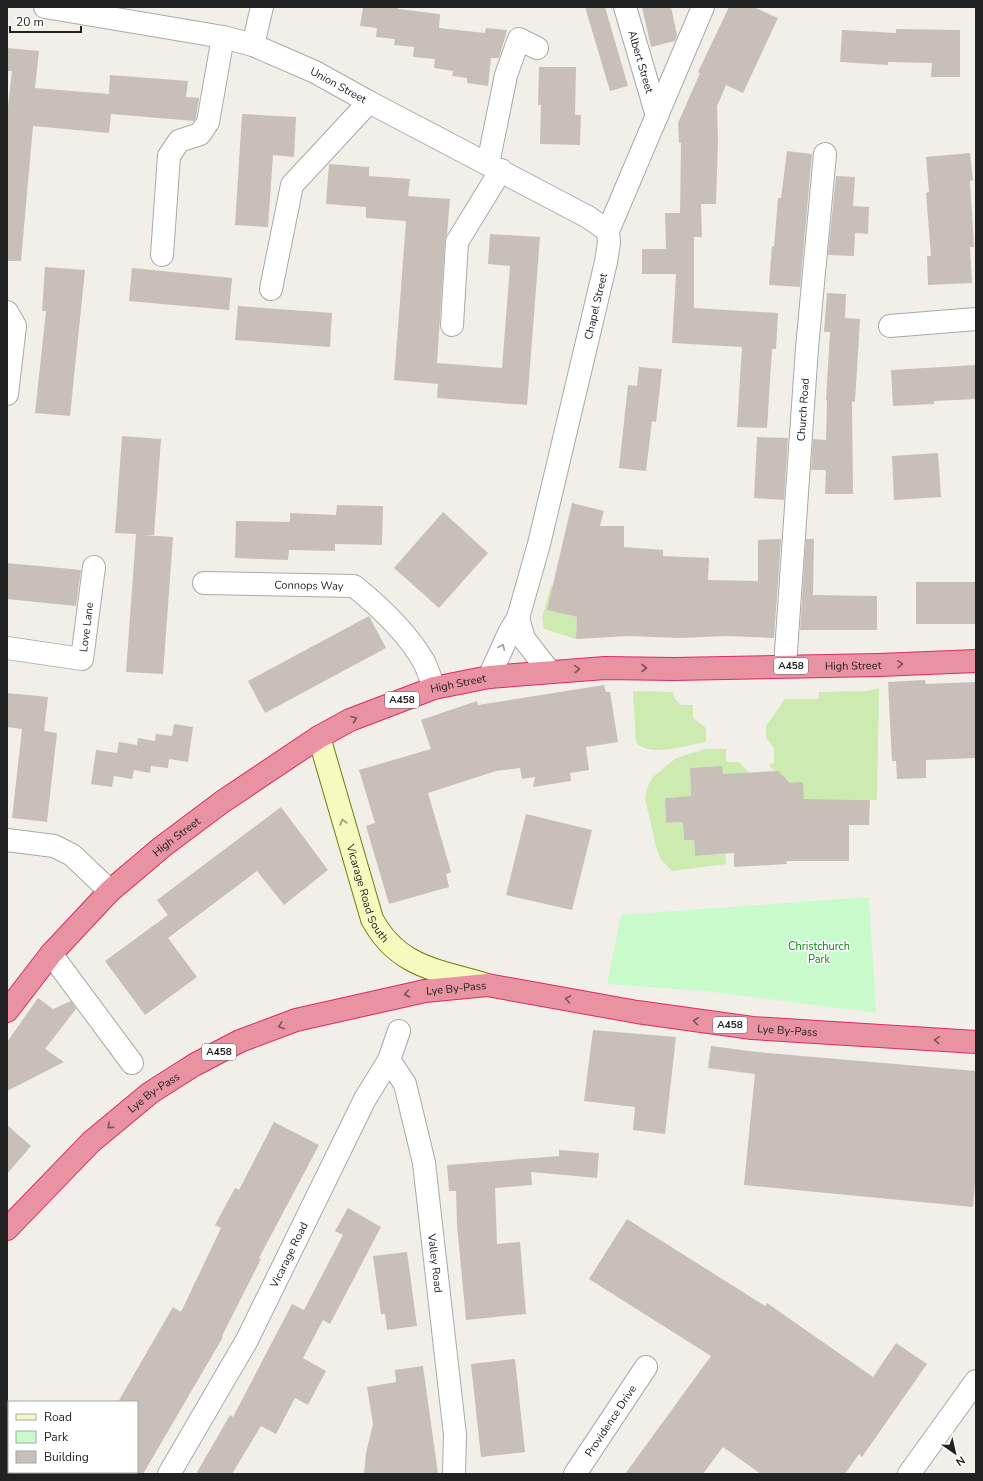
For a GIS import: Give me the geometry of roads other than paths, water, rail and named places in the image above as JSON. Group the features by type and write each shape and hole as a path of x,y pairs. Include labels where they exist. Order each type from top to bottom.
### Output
{"highway":[{"name":"High Street","path":"7,1011 51,954 110,891 162,847 222,802 319,737 350,720 434,688 489,677 550,671 605,668 674,669 879,665 976,661"},
{"name":"Lye By-Pass","path":"7,1229 91,1142 150,1093 194,1065 240,1041 296,1020 425,990 487,985 637,1012 752,1028 976,1042"}],"street":[{"name":"Union Street","path":"45,7 223,37 253,45 315,72 588,217 608,231"},
{"path":"253,45 262,7"},
{"name":"Albert Street","path":"625,7 657,116"},
{"name":"Chapel Street","path":"489,677 509,633 518,618 539,544 606,262 609,242 608,231 703,7"},
{"path":"162,255 169,156 179,141 200,134 208,122 223,37"},
{"path":"452,325 457,242 494,167 506,75 519,38 537,48"},
{"path":"271,289 292,185 369,102"},
{"name":"Church Road","path":"785,666 806,348 825,154"},
{"path":"7,312 16,326 7,394"},
{"path":"890,326 976,319"},
{"name":"Love Lane","path":"7,648 82,659 94,567"},
{"name":"Connops Way","path":"204,583 354,586 372,601 407,636 424,663 434,688"},
{"path":"518,618 524,639 550,671"},
{"name":"Vicarage Road South","path":"319,737 372,920 380,935 399,954 414,962 487,985"},
{"path":"7,840 54,846 72,855 110,891"},
{"path":"51,954 132,1063"},
{"name":"Vicarage Road","path":"169,1474 247,1340 365,1099 389,1060 400,1031"},
{"name":"Valley Road","path":"389,1060 405,1084 424,1163 455,1435 454,1474"},
{"name":"Providence Drive","path":"575,1474 646,1367"},
{"path":"908,1474 976,1381"}],"park label":[{"name":"Christchurch Park","path":"819,952"}]}
